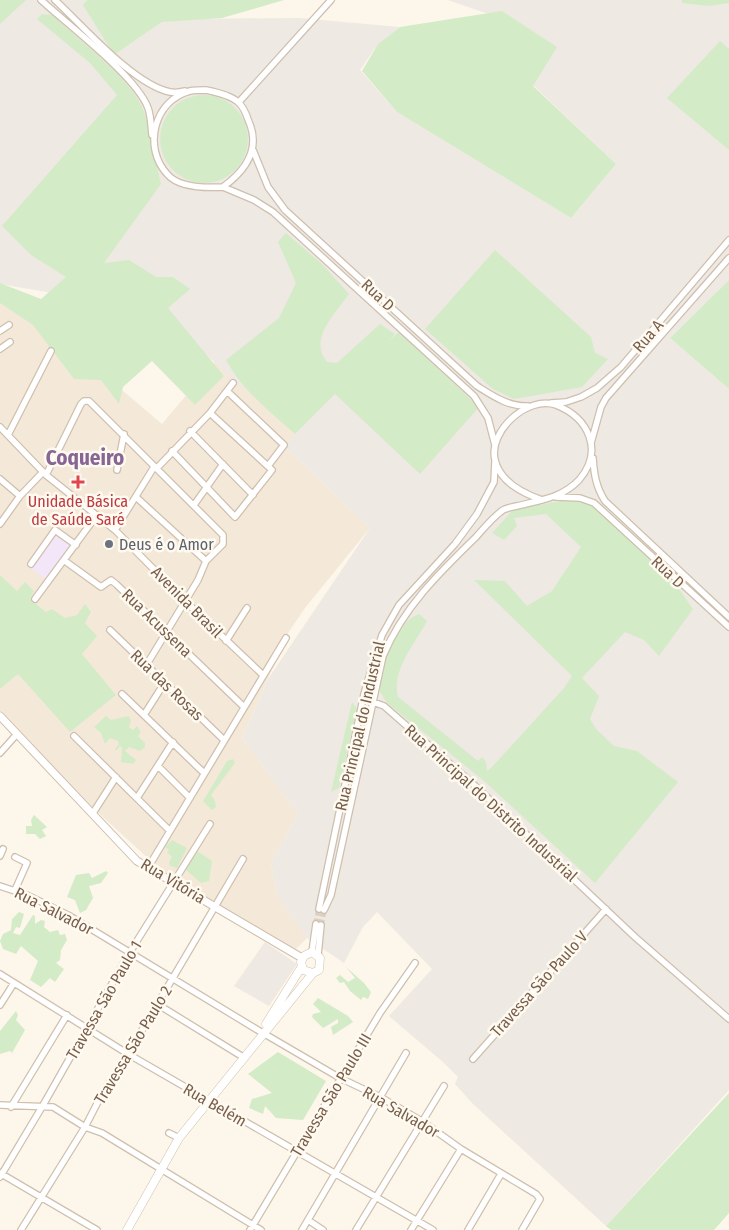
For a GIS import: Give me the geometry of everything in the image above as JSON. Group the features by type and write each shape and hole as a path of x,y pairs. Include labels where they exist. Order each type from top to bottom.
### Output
{"main road":[{"path":"127,1230 180,1138 253,1045 302,962 315,954 321,966 262,1032"},
{"path":"302,962 306,972 313,974"}],"street":[{"path":"40,0 126,76 139,91 148,108 160,164 168,176 196,186 223,187 245,168 253,150 253,130 239,102 218,93 171,92 152,85 135,75 55,0"},
{"path":"239,102 331,0"},
{"path":"153,136 162,111 172,100 190,91"},
{"name":"Rua D","path":"253,150 268,187 285,210 477,386 502,401 520,406 533,406"},
{"name":"Rua D","path":"223,187 254,200 274,212 474,396 488,418 494,432 495,448"},
{"name":"Rua A","path":"548,403 566,402 597,388 621,367 729,240"},
{"name":"Rua A","path":"591,443 601,407 606,398 729,258"},
{"path":"342,275 348,268"},
{"path":"0,331 9,326"},
{"path":"654,330 661,334"},
{"path":"0,349 10,342"},
{"path":"8,436 50,351"},
{"path":"115,530 155,467 190,430 210,413 234,383"},
{"path":"227,391 284,445 268,466"},
{"path":"0,524 20,496 45,473 81,404 84,401 89,401 220,531 224,539 223,544 206,561 185,601 147,664"},
{"path":"548,403 566,410 579,418 591,443 593,456 578,480 567,490 554,497 542,500 513,487 505,478 495,460 495,448 507,421 518,412 548,403"},
{"path":"172,451 205,488 235,517 272,470 210,413"},
{"name":"Avenida Brasil","path":"0,427 45,473 115,530 226,642 263,675"},
{"path":"190,430 253,495"},
{"path":"117,470 124,434"},
{"name":"Rua D","path":"593,456 594,475 598,490 605,501 728,616"},
{"name":"Rua Principal do Industrial","path":"495,460 494,482 477,514 455,544 399,605 382,635 371,666 321,895 321,909 331,895 383,656 392,635 407,611 425,589 504,509 542,500"},
{"path":"194,505 224,464"},
{"path":"0,479 20,496"},
{"path":"136,497 206,561"},
{"name":"Rua D","path":"554,497 580,498 594,503 729,628"},
{"path":"35,598 65,561 97,514"},
{"path":"31,564 55,530 76,545"},
{"name":"Rua Acussena","path":"65,561 101,586 110,580 116,584 243,706"},
{"path":"399,605 407,611"},
{"path":"226,642 247,608"},
{"path":"722,621 728,616"},
{"name":"Rua das Rosas","path":"110,630 224,740"},
{"path":"149,866 243,706 286,638"},
{"path":"144,715 165,682"},
{"path":"122,694 204,773"},
{"name":"Rua Principal do Distrito Industrial","path":"373,702 384,706 392,713 729,1019"},
{"name":"Rua Vitória","path":"0,716 94,812 131,856 302,962"},
{"path":"0,753 17,734"},
{"path":"74,736 170,832"},
{"path":"137,798 173,742"},
{"path":"158,766 190,798"},
{"path":"94,812 116,777"},
{"name":"Travessa São Paulo 1","path":"1,1174 88,1028 130,952 210,824"},
{"path":"0,856 3,849"},
{"path":"15,857 27,863 15,890"},
{"name":"Travessa São Paulo 2","path":"21,1230 85,1127 102,1094 128,1054 243,859"},
{"name":"Rua Salvador","path":"0,886 15,890 68,915 340,1078 380,1097 423,1122 461,1149 536,1194 540,1199 522,1230"},
{"path":"321,895 331,895"},
{"name":"Travessa São Paulo V","path":"473,1058 606,909"},
{"path":"315,954 318,924"},
{"name":"Travessa São Paulo III","path":"252,1228 340,1078 380,1013 415,963"},
{"name":"Rua Belém","path":"0,974 128,1054 433,1230"},
{"path":"0,1005 14,983"},
{"path":"157,1004 243,1057"},
{"path":"11,1107 67,1015"},
{"path":"302,1230 406,1053"},
{"path":"356,1230 444,1086"},
{"path":"0,1106 54,1107 85,1127 102,1133 252,1228 261,1230"},
{"path":"169,1133 180,1138"},
{"path":"411,1230 461,1149"},
{"path":"1,1174 97,1230"},
{"path":"468,1230 501,1174"},
{"path":"308,1220 324,1230"}],"shaded area":[{"path":"0,0 87,0 84,5 114,55 162,22 180,19 299,18 400,27 378,44 360,70 397,112 571,218 616,164 533,85 526,27 448,0 729,0 729,280 670,338 729,389 729,1090 606,1226 473,1104 455,1084 458,1077 389,1016 432,969 377,912 363,927 344,963 307,938 277,895 271,863 298,814 242,738 268,679 370,528 285,447 295,434 157,311 0,284"},
{"path":"0,290 49,328 162,424 215,361 295,434 285,447 370,528 305,608 288,633 242,738 298,814 271,863 277,895 307,938 293,952 174,882 93,808 0,718"},
{"path":"55,533 73,545 47,580 30,567"},
{"path":"265,942 297,964 269,1006 234,986"}],"green space":[{"path":"0,0 26,0 0,24"},
{"path":"87,0 284,0 222,18 162,22 114,55 83,5"},
{"path":"682,0 729,0 729,3 708,6 682,3"},
{"path":"502,11 557,47 533,86 616,164 571,218 397,112 362,71 378,44 400,27"},
{"path":"42,14 52,15 116,72 128,85 143,109 161,184 104,263 129,260 156,277 173,277 190,289 168,308 224,376 195,405 152,361 123,387 119,404 101,380 74,379 33,325 0,303 0,283 41,299 66,277 31,255 2,226 117,95 90,63 37,19"},
{"path":"720,41 729,49 729,150 667,98"},
{"path":"204,95 221,99 235,108 244,122 248,139 244,156 235,170 221,179 204,183 187,179 173,170 164,156 160,139 164,122 173,108 187,99"},
{"path":"286,233 322,264 349,294 331,318 322,336 320,344 327,362 337,363 380,324 395,334 388,342 399,332 479,407 420,474 335,394 295,434 248,391 226,360 279,318 296,283 278,242"},
{"path":"495,250 591,337 595,353 608,359 582,387 514,399 493,389 425,329"},
{"path":"729,280 729,389 670,338"},
{"path":"566,500 579,500 595,508 672,579 693,609 659,656 644,640 625,632 582,678 599,696 590,719 596,729 614,746 637,751 678,782 595,883 483,780 387,703 379,690 390,646 395,636 401,627 419,614 427,621 401,667 397,687 398,697 478,761 482,757 486,762 487,771 492,767 564,688 572,676 474,580 505,581 527,606 552,591 581,547 546,514 514,518 517,526 504,540 492,533 513,510"},
{"path":"0,575 17,591 25,582 34,591 30,599 46,612 52,609 65,618 77,615 85,604 91,612 85,623 97,636 82,654 116,695 70,732 18,674 0,689"},
{"path":"352,702 357,709 339,788 331,792"},
{"path":"106,716 111,720 129,716 131,721 129,727 133,730 137,726 141,732 138,736 145,743 145,747 140,751 129,747 125,751 136,760 133,764 121,762 122,748 120,746 116,751 115,749 119,744 118,741 110,738 105,744 101,733 94,727"},
{"path":"233,759 235,763 211,795 216,807 212,810 203,801 227,761"},
{"path":"34,815 47,827 42,830 46,836 40,839 35,834 26,834 26,826 32,826 31,820"},
{"path":"172,840 187,848 177,868 170,866 169,862 172,856 167,853 169,850 165,847"},
{"path":"197,851 212,861 209,881 201,883 185,869"},
{"path":"106,871 108,873 101,883 89,886 93,898 86,910 80,913 75,900 67,897 76,875 89,873 92,878"},
{"path":"19,912 24,914 20,928 16,927 13,933 20,935 33,915 35,916 35,924 41,920 45,921 44,927 50,932 58,930 60,935 65,934 67,940 61,950 60,960 56,963 64,969 55,982 50,978 41,987 30,980 38,961 21,946 16,954 3,949 0,941 3,934 11,930 12,919"},
{"path":"346,967 371,992 368,999 363,997 361,1000 350,991 344,982 340,983 336,978 340,975 348,982 355,978"},
{"path":"318,998 348,1016 353,1022 333,1035 331,1027 338,1023 338,1019 323,1028 312,1017 313,1014 321,1012 313,1004"},
{"path":"16,1011 18,1015 16,1020 25,1030 12,1053 10,1051 0,1054 0,1031"},
{"path":"278,1052 326,1081 303,1120 276,1118 265,1106 263,1114 249,1108 252,1099 272,1093 248,1074"},
{"path":"729,1093 729,1213 714,1230 611,1230 606,1226"}],"tunnel":[{"path":"316,924 319,909"},
{"path":"321,925 324,910"}],"place":[{"name":"Unidade Básica de Saúde Saré","path":"78,482"},
{"name":"Deus é o Amor","path":"109,544"}],"district":[{"name":"Coqueiro","path":"85,458"}]}
